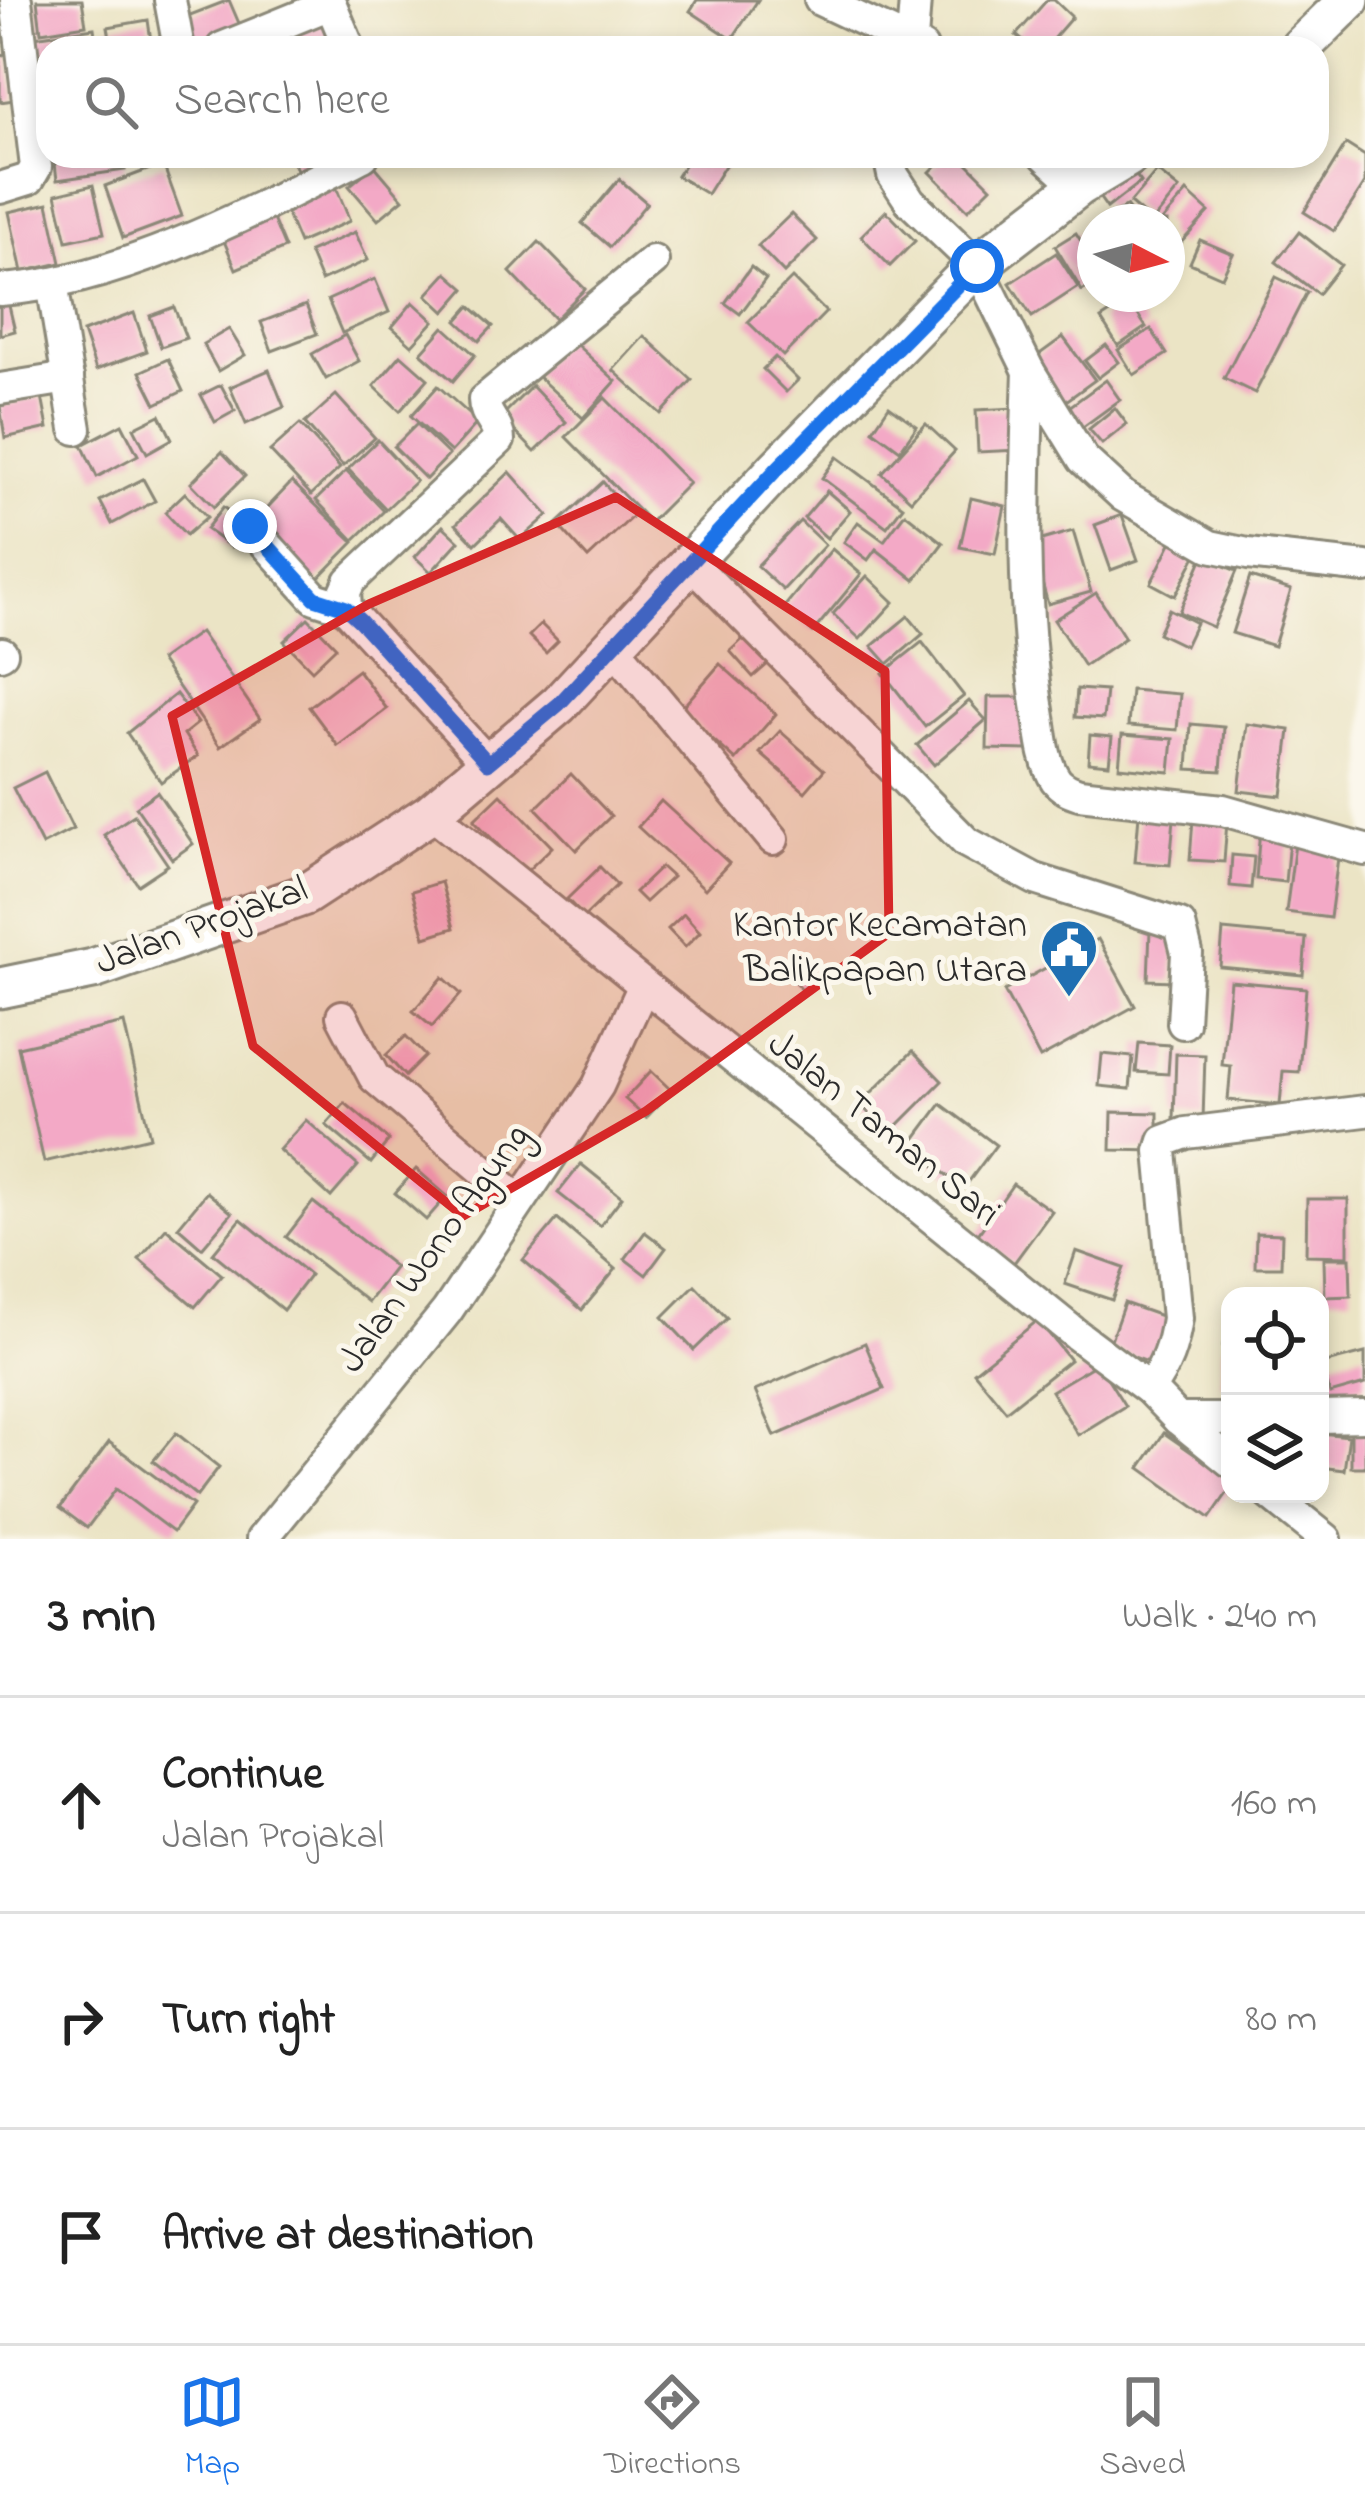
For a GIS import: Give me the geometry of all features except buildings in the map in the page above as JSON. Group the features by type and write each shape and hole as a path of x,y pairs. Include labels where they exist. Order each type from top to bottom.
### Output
{"main road":[{"path":"1312,36 1349,0"},
{"name":"Jalan Projakal","path":"3,985 93,968 305,895 431,813 559,704 776,470 977,266 1109,168"}],"street":[{"path":"0,188 29,178 36,166 16,0"},
{"path":"170,0 177,36"},
{"path":"820,0 899,36"},
{"path":"915,0 917,36"},
{"path":"250,36 329,2 344,36"},
{"path":"0,290 52,283 160,249 339,168"},
{"path":"892,168 910,200 977,266 1029,371 1083,459 1123,496 1210,546 1365,567"},
{"path":"1059,168 1079,186"},
{"path":"346,608 350,580 499,440 484,400 653,261"},
{"path":"52,283 76,429"},
{"path":"1029,371 1024,530 1031,672 1043,746 1054,778 1066,790 1079,794 1223,810 1365,850"},
{"path":"0,388 68,378"},
{"path":"250,526 315,598 346,608 488,763"},
{"path":"691,563 966,842 1035,879 1180,925 1187,953 1183,1023"},
{"path":"613,646 772,839"},
{"name":"Jalan Taman Sari","path":"431,813 1149,1389 1178,1420 1221,1454"},
{"name":"Jalan Wono Agung","path":"262,1539 447,1311 598,1086 643,986"},
{"path":"342,1016 374,1077 520,1201"},
{"path":"1149,1389 1169,1357 1177,1318 1161,1151 1164,1142 1186,1133 1365,1112"},
{"path":"1329,1417 1365,1416"},
{"path":"1178,1420 1221,1419"},
{"path":"1281,1503 1326,1539"}],"highlighted area":[{"path":"616,497 885,671 889,933 646,1111 463,1216 253,1046 172,716 369,604"}],"place":[{"name":"Kantor Kecamatan Balikpapan Utara","path":"1069,999"}],"route":[{"path":"250,526 315,598 346,608 360,621 488,763 559,704 776,470 977,266"}]}
